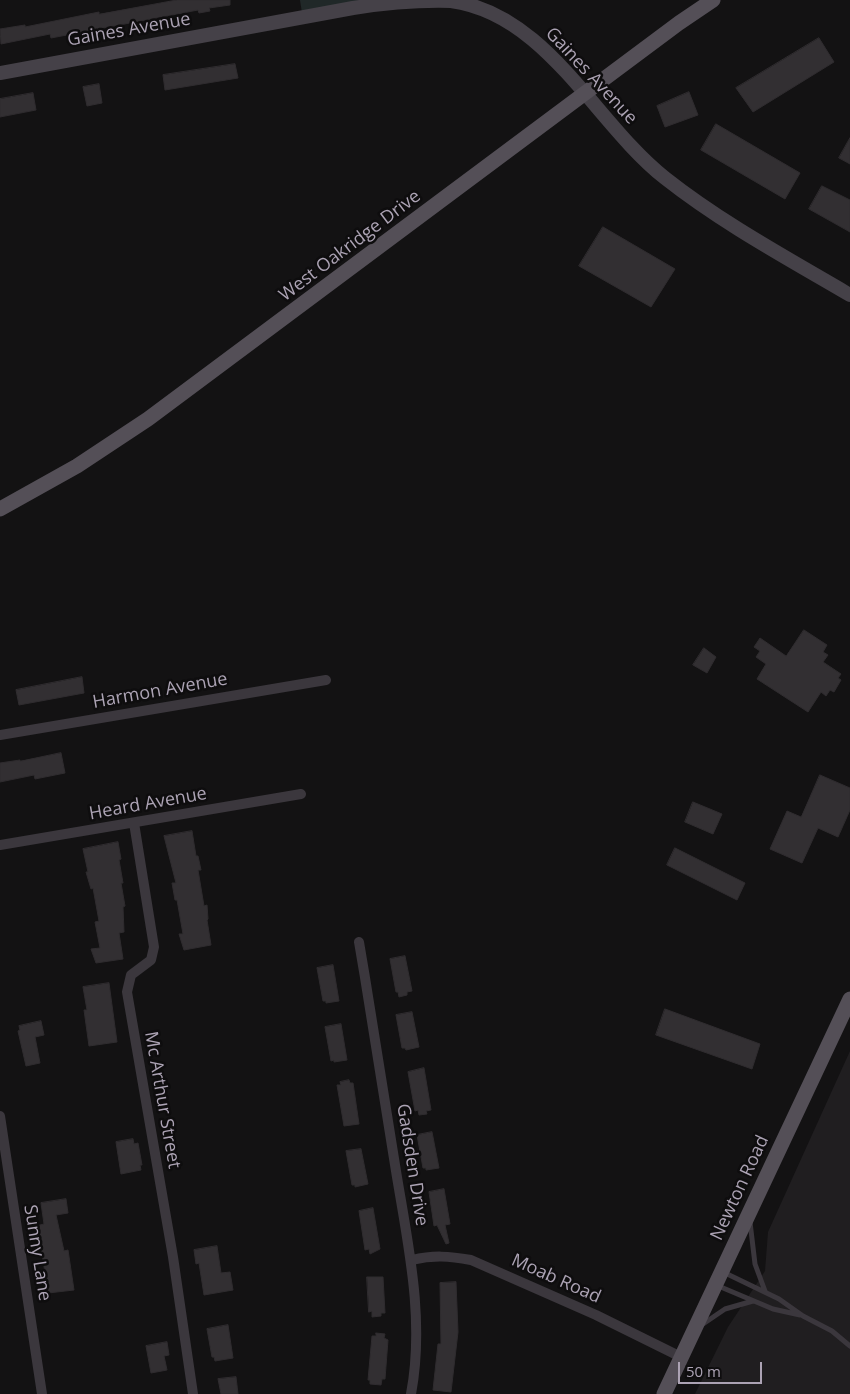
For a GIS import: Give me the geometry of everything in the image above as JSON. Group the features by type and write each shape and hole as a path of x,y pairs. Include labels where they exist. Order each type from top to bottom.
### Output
{"main road":[{"name":"West Oakridge Drive","path":"0,509 77,466 148,419 679,23 713,0"},
{"name":"Newton Road","path":"664,1394 849,1002"}],"street":[{"name":"Gaines Avenue","path":"0,73 397,1 451,2 470,6 491,13 529,36 549,55 632,148 664,177 761,242 850,295"},
{"name":"Harmon Avenue","path":"0,735 326,680"},
{"name":"Heard Avenue","path":"0,845 301,794"},
{"name":"Mc Arthur Street","path":"134,822 154,947 151,960 131,976 127,992 174,1266 193,1394"},
{"name":"Gadsden Drive","path":"359,942 412,1260 416,1326 411,1394"},
{"name":"Sunny Lane","path":"0,1116 42,1394"},
{"name":"Moab Road","path":"412,1260 430,1256 471,1260 596,1315 681,1356"}],"lane":[{"path":"750,1212 750,1230 755,1264 765,1292"},
{"path":"718,1278 780,1298 803,1316 832,1330 850,1346"},
{"path":"718,1278 753,1301 773,1309 803,1316"},
{"path":"690,1337 704,1323 717,1314 734,1306 753,1301"}],"shaded area":[{"path":"300,0 371,0 302,13"},
{"path":"850,1051 850,1394 695,1394 728,1327 765,1271 768,1232"}],"building":[{"path":"177,0 230,0 230,5 209,8 210,11 199,13 198,10 51,38 50,34 1,44 0,29 25,25 25,27 99,12 99,14"},
{"path":"819,38 834,62 753,112 736,88"},
{"path":"235,64 238,78 165,90 163,75"},
{"path":"99,84 102,103 87,106 83,87"},
{"path":"689,92 698,115 665,127 657,106"},
{"path":"33,93 36,110 0,117 0,99"},
{"path":"716,124 800,173 785,199 701,150"},
{"path":"850,138 850,164 839,158"},
{"path":"822,186 850,200 850,232 809,209"},
{"path":"603,227 675,269 651,307 579,266"},
{"path":"804,630 827,645 823,652 828,655 823,662 841,674 838,678 841,680 834,692 830,690 826,696 821,692 808,712 757,679 766,664 756,657 760,651 754,647 760,638 786,656"},
{"path":"704,648 716,657 707,673 693,665"},
{"path":"82,677 84,693 19,705 16,690"},
{"path":"61,753 65,773 35,779 34,775 0,782 0,763"},
{"path":"820,775 850,788 850,810 838,837 818,828 802,863 770,849 787,811 801,817"},
{"path":"693,802 722,814 713,834 685,822"},
{"path":"192,831 196,856 198,856 201,870 198,870 204,906 207,905 211,945 184,950 179,934 183,934 172,883 176,883 164,836"},
{"path":"118,842 125,906 123,907 124,932 119,933 123,959 96,963 91,949 100,948 95,922 99,921 93,888 91,889 86,872 88,872 83,849"},
{"path":"675,848 745,883 737,900 667,865"},
{"path":"405,956 412,991 407,992 407,995 399,997 398,992 396,992 390,959"},
{"path":"333,965 339,1001 326,1003 326,1001 323,1001 317,968"},
{"path":"109,983 117,1042 89,1046 84,1010 87,1010 83,987"},
{"path":"665,1009 760,1044 752,1069 656,1035"},
{"path":"412,1012 419,1047 406,1050 402,1048 396,1015"},
{"path":"41,1021 44,1035 35,1037 40,1063 26,1066 18,1031 20,1030 19,1026"},
{"path":"341,1024 347,1060 334,1062 334,1060 331,1061 325,1027"},
{"path":"424,1068 431,1110 426,1111 427,1114 419,1115 418,1110 415,1111 408,1072"},
{"path":"349,1080 350,1083 353,1083 359,1124 344,1126 337,1085 341,1085 340,1082"},
{"path":"432,1132 439,1168 426,1170 426,1168 423,1168 417,1135"},
{"path":"133,1139 134,1144 138,1143 142,1165 140,1165 141,1170 121,1174 116,1142"},
{"path":"361,1149 368,1184 355,1187 355,1185 352,1185 346,1151"},
{"path":"444,1189 450,1224 445,1225 449,1243 446,1244 437,1225 434,1226 429,1192"},
{"path":"66,1199 68,1213 56,1215 64,1251 68,1250 74,1290 48,1293 36,1226 44,1224 41,1203"},
{"path":"373,1208 380,1249 370,1254 369,1249 365,1250 359,1211"},
{"path":"217,1246 221,1273 230,1272 233,1290 204,1295 199,1263 196,1264 194,1250"},
{"path":"367,1277 383,1277 385,1313 381,1313 381,1316 372,1317 372,1311 369,1312"},
{"path":"456,1282 458,1332 451,1392 433,1390 438,1344 441,1344 440,1283"},
{"path":"228,1325 233,1358 215,1361 214,1357 212,1357 207,1329"},
{"path":"376,1333 385,1334 384,1338 388,1340 385,1379 382,1379 381,1385 370,1384 370,1380 368,1380 372,1336 376,1336"},
{"path":"167,1342 169,1355 164,1356 167,1370 151,1373 146,1346"},
{"path":"236,1377 238,1394 221,1394 218,1379"}]}
